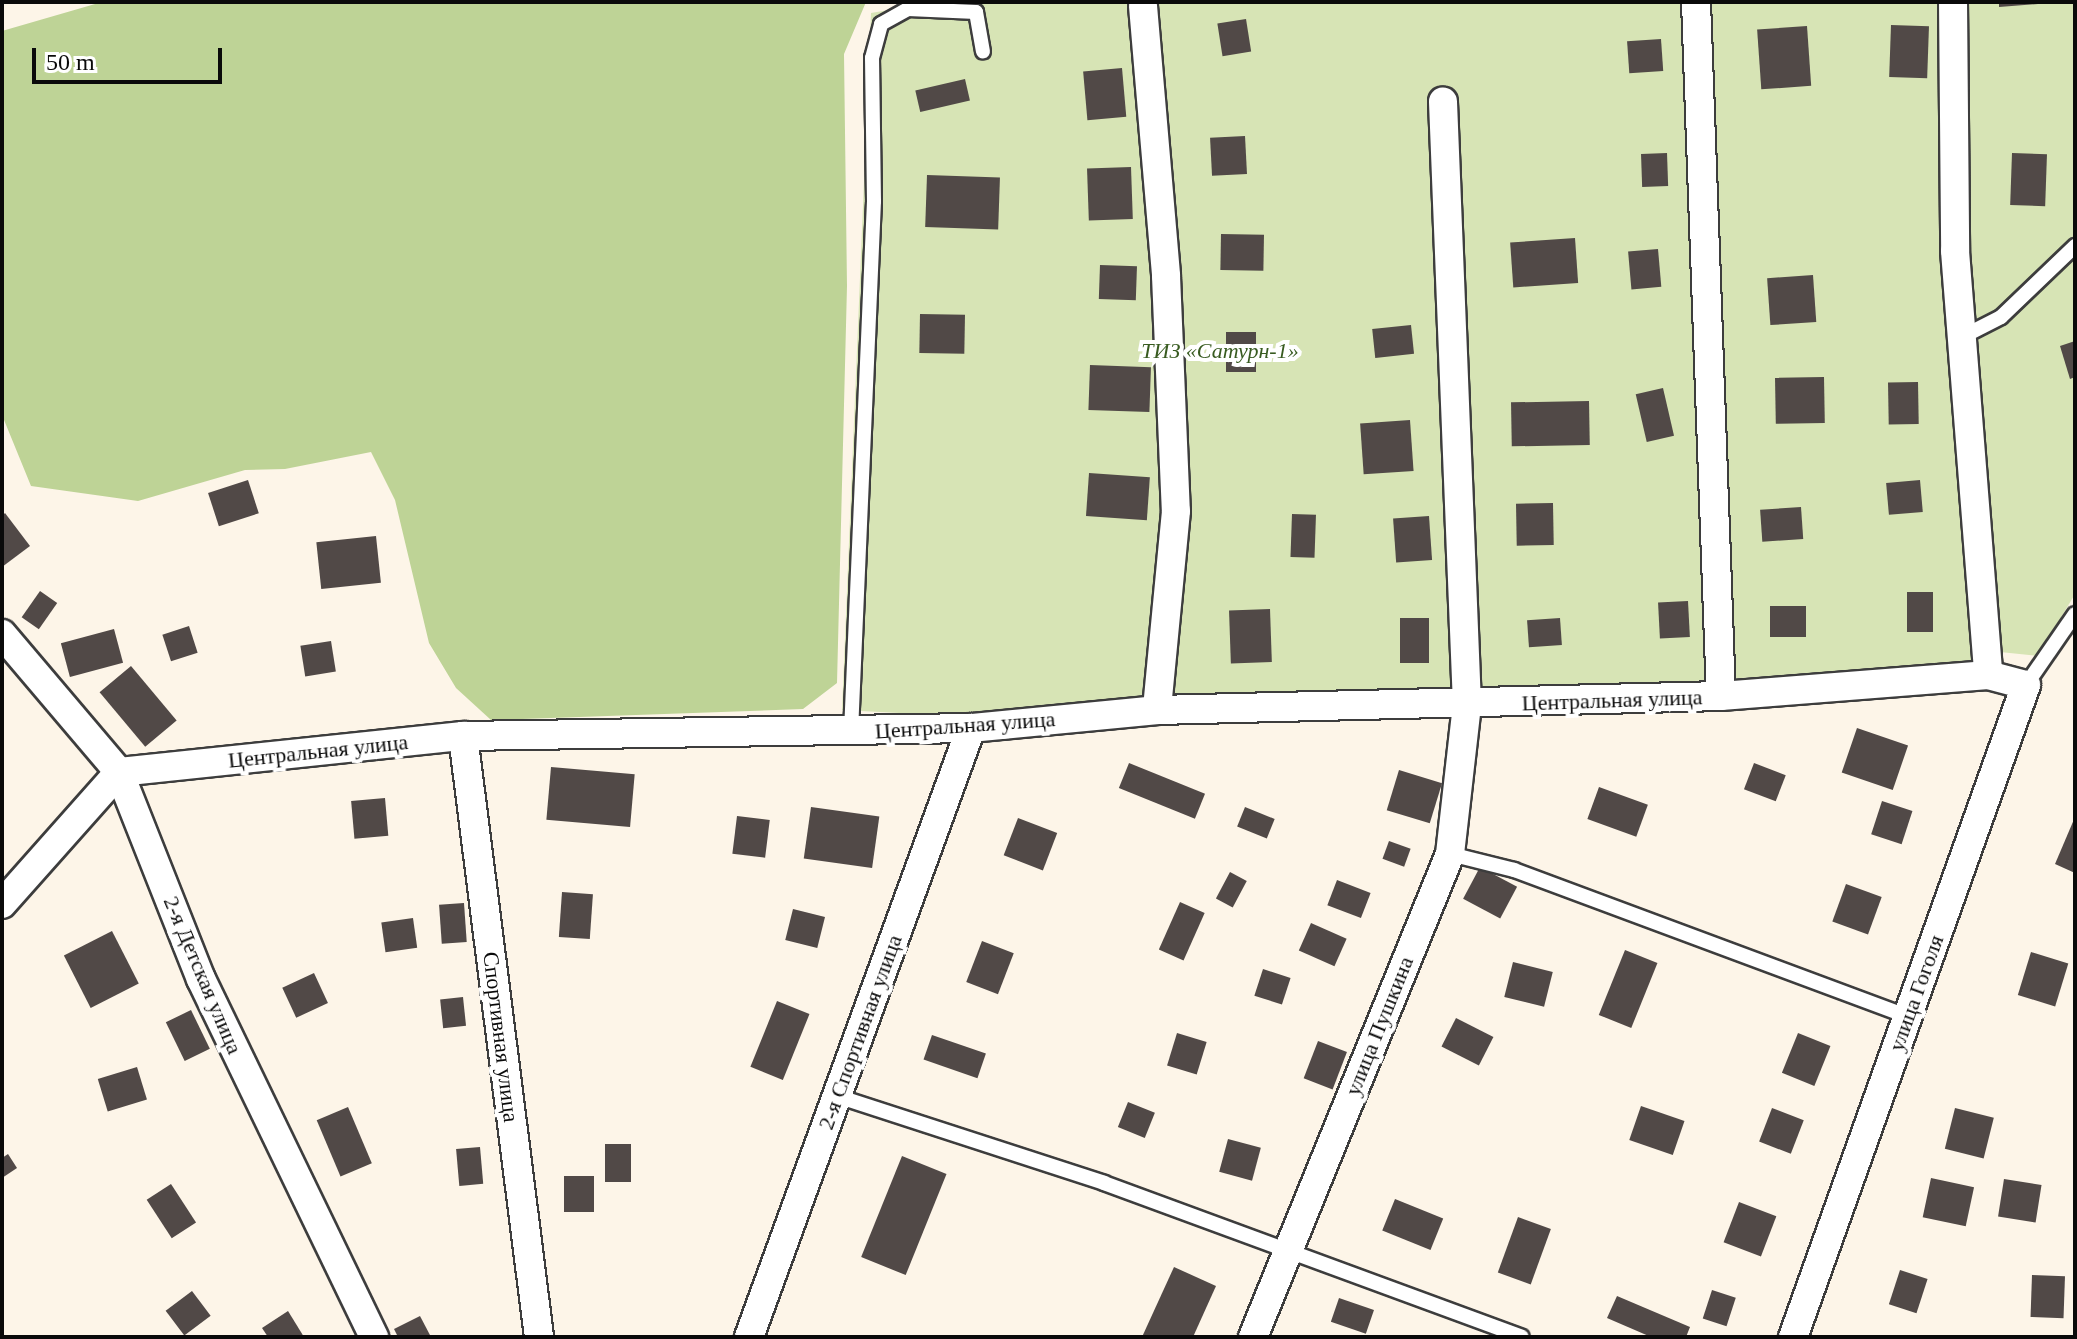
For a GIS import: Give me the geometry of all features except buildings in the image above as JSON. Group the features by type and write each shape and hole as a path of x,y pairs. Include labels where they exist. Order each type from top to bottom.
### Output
{"street":[{"path":"1696,2 1721,696"},
{"path":"1953,2 1955,251 1988,675 2026,685"},
{"path":"1143,6 1166,276 1176,511 1157,710"},
{"name":"улица Пушкина","path":"1253,1337 1450,854 1467,705 1443,101"},
{"name":"2-я Детская улица","path":"2,634 119,772 201,979 374,1337"},
{"name":"Центральная улица","path":"119,772 463,736 851,733 971,728 1157,710 1467,705 1721,696 1988,675"},
{"name":"улица Гоголя","path":"1793,1337 2026,685"},
{"name":"2-я Спортивная улица","path":"749,1337 971,728"},
{"name":"Спортивная улица","path":"463,736 539,1337"},
{"path":"2,904 119,772"}],"lane":[{"path":"851,733 874,201 872,58 881,24 908,9 976,12 983,51"},
{"path":"1962,337 2001,317 2075,246"},
{"path":"2026,685 2075,614"},
{"path":"1450,854 1514,870 1907,1016"},
{"path":"837,1096 1288,1248 1522,1337"}],"green space":[{"path":"102,2 866,2 844,54 847,286 837,683 803,709 491,720 456,688 429,643 395,500 371,452 285,469 245,470 138,501 31,486 2,415 2,31"},
{"name":"ТИЗ «Сатурн-1»","path":"937,2 2075,2 2075,594 2038,656 2000,652 1960,664 1494,694 937,715 842,710 871,13"}]}
